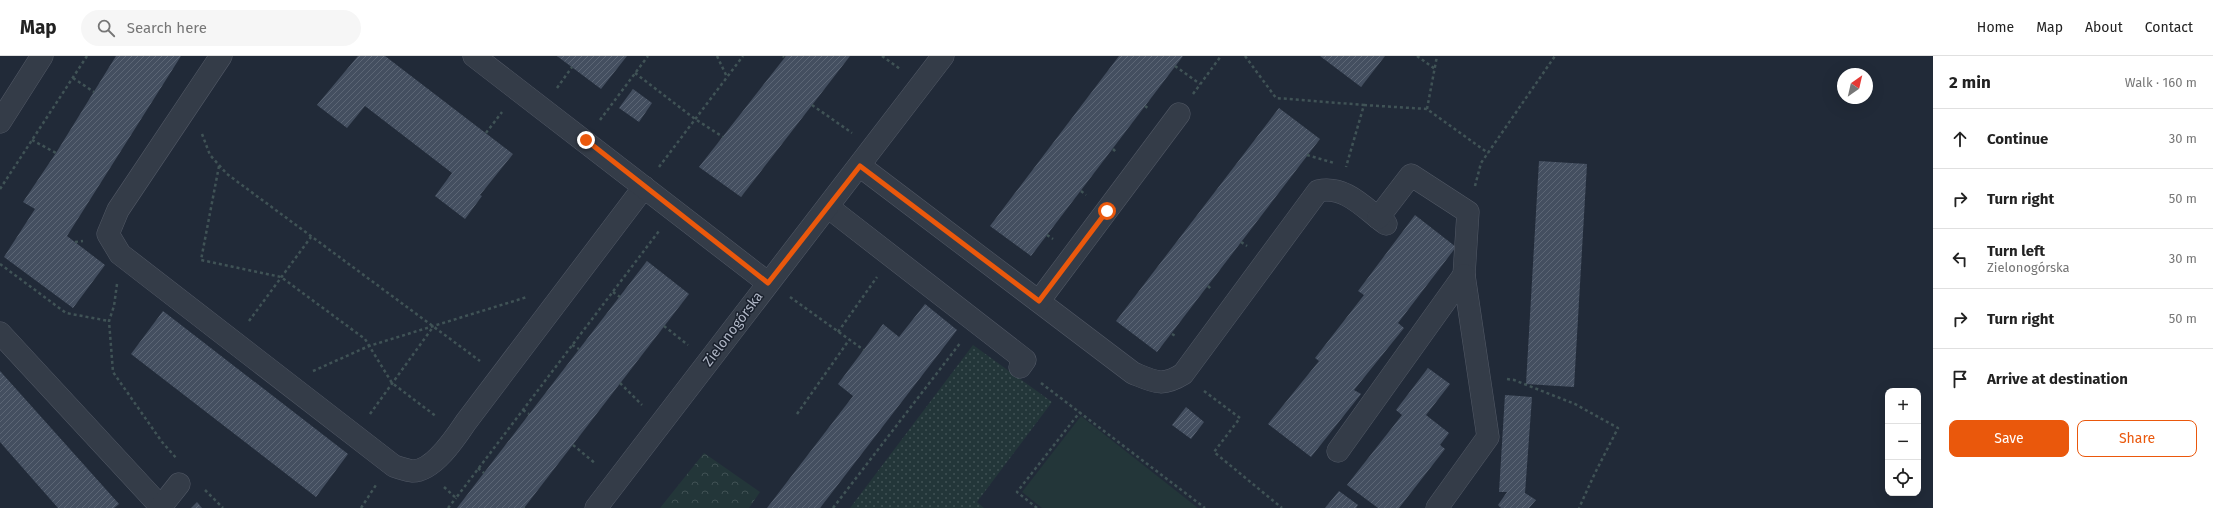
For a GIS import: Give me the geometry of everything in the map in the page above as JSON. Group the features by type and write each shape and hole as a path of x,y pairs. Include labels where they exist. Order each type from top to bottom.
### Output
{"street":[{"path":"0,122 42,56"},
{"path":"221,56 118,210 108,234 120,254 394,466 414,471 432,463 450,446 500,377 644,187"},
{"path":"474,56 586,140 768,283"},
{"name":"Zielonogórska","path":"596,508 943,56"},
{"path":"1039,301 1179,114"},
{"path":"860,166 1133,373 1157,382 1169,382 1183,374 1318,191 1328,189 1338,191 1351,197 1382,221 1411,175 1468,212 1464,275 1488,436 1437,508"},
{"path":"828,207 1025,360 1020,367"},
{"path":"1338,451 1464,275"},
{"path":"0,332 161,507 180,474"}],"path":[{"path":"0,188 86,56"},
{"path":"586,140 648,56"},
{"path":"717,56 727,77"},
{"path":"644,187 743,56"},
{"path":"882,56 905,73"},
{"path":"1179,114 1221,56"},
{"path":"1245,56 1276,98 1427,109 1488,153"},
{"path":"1417,56 1435,69"},
{"path":"1427,109 1437,56"},
{"path":"1468,212 1481,163 1555,56"},
{"path":"1175,66 1200,84"},
{"path":"636,73 696,119 723,137"},
{"path":"72,78 94,92"},
{"path":"190,103 210,155 227,174 500,377"},
{"path":"812,105 857,136"},
{"path":"1338,191 1364,105"},
{"path":"32,140 56,153"},
{"path":"1307,156 1346,166"},
{"path":"220,165 201,260 281,277 365,339 392,383 458,434"},
{"path":"448,508 675,210"},
{"path":"234,341 311,236"},
{"path":"120,254 114,306 109,321 113,372 162,442 180,474"},
{"path":"0,264 66,313 109,321"},
{"path":"838,332 881,272"},
{"path":"613,292 620,297"},
{"path":"287,382 369,346 528,296"},
{"path":"788,296 864,350"},
{"path":"664,326 693,349"},
{"path":"354,434 433,327"},
{"path":"833,508 965,336"},
{"path":"797,414 849,340"},
{"path":"572,345 579,349"},
{"path":"1020,367 1206,508"},
{"path":"1183,374 1240,418 1214,452 1282,508"},
{"path":"1479,376 1514,380 1575,404 1618,428 1579,508"},
{"path":"620,383 646,409"},
{"path":"523,410 529,414"},
{"path":"1037,508 1017,492 1080,412"},
{"path":"573,444 601,468"},
{"path":"421,467 456,498"},
{"path":"478,468 484,472"}],"green space":[{"path":"973,345 1052,402 977,502 984,508 850,508"},
{"path":"1081,416 1198,508 1042,508 1022,492"},
{"path":"704,453 760,492 749,508 660,508"}],"building":[{"path":"116,56 181,56 67,236 105,265 73,308 4,257 35,209 23,202 56,153"},
{"path":"358,56 385,56 513,154 480,195 482,196 465,219 435,196 452,173 365,106 347,128 317,105"},
{"path":"557,56 627,56 601,89"},
{"path":"786,56 850,56 741,197 699,167"},
{"path":"1119,56 1183,56 1031,256 990,226"},
{"path":"1320,56 1385,56 1361,87"},
{"path":"633,89 652,103 639,122 619,108"},
{"path":"1279,108 1320,139 1157,352 1116,321"},
{"path":"1539,161 1587,164 1574,387 1526,384"},
{"path":"1415,215 1456,247 1398,323 1404,328 1354,390 1361,394 1311,457 1268,424 1319,361 1315,358 1364,295 1358,291"},
{"path":"647,261 689,294 524,508 457,508"},
{"path":"925,304 957,330 820,508 767,508 853,396 838,384 883,324 899,337"},
{"path":"163,311 348,454 316,497 131,354"},
{"path":"1428,368 1450,384 1426,415 1449,433 1440,445 1445,449 1399,508 1378,508 1347,485 1402,415 1396,410"},
{"path":"0,371 119,504 114,508 58,508 0,442"},
{"path":"1505,395 1532,397 1525,493 1536,500 1529,508 1501,508 1498,505 1507,492 1499,492"},
{"path":"1186,407 1204,422 1191,439 1172,425"},
{"path":"1339,491 1358,505 1356,508 1325,508"},
{"path":"197,502 202,508 191,508"}],"route":[{"path":"586,140 768,283 860,166 1039,301 1107,211"}]}
